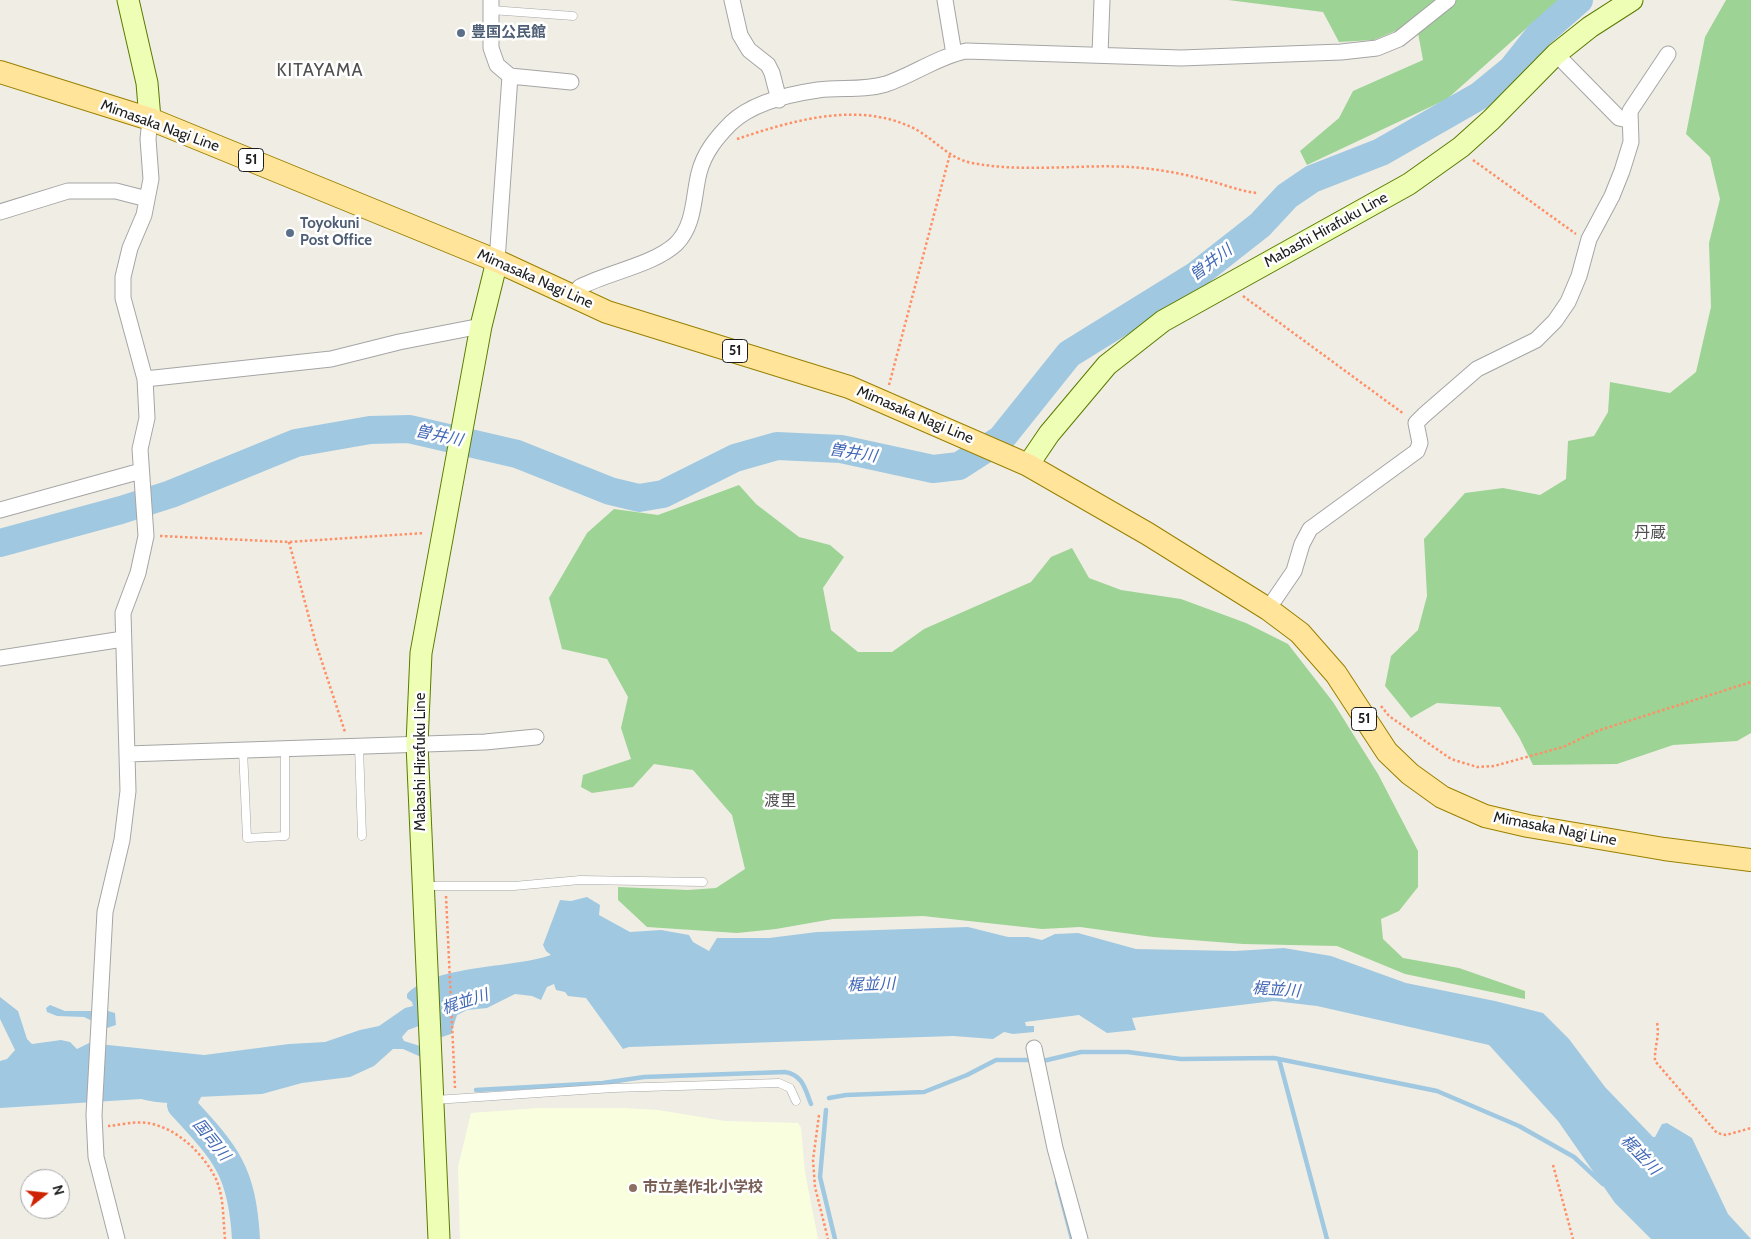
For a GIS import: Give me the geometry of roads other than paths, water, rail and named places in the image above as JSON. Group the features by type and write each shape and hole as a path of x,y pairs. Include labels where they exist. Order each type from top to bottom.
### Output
{"main road":[{"path":"128,0 147,83 150,119"},
{"name":"Mabashi Hirafuku Line","path":"1028,465 1049,434 1107,365 1163,322 1409,184 1461,147 1491,120 1556,54 1590,27 1632,0"},
{"name":"Mimasaka Nagi Line","path":"0,72 150,119 497,262 607,312 849,387 1028,465 1148,534 1268,608 1300,633 1336,674 1387,752 1410,774 1442,797 1484,816 1528,826 1664,849 1751,860"},
{"name":"Mabashi Hirafuku Line","path":"438,1239 417,744 422,653 482,326 497,262"}],"street":[{"path":"732,0 740,35 749,50 768,65 772,72 779,100"},
{"path":"946,0 954,54"},
{"path":"1100,54 1102,0"},
{"path":"572,296 580,287 658,256 676,244 686,231 699,172 709,146 732,121 756,107 818,90 863,89 886,84 954,54 997,51 1181,58 1341,52 1377,48 1399,39 1448,0"},
{"path":"491,5 491,48 497,65 510,76 571,82"},
{"path":"1556,54 1619,118 1628,120"},
{"path":"1268,608 1294,571 1302,544 1310,529 1417,452 1420,443 1416,423 1477,369 1536,340 1555,321 1568,302 1579,276 1589,239 1612,196 1622,171 1631,142 1632,131 1628,120 1630,111 1668,54"},
{"path":"497,262 510,76"},
{"path":"117,1239 96,1157 94,1121 105,912 122,840 128,791 122,639 123,613 138,574 146,536 140,449 146,418 145,379 123,298 123,277 130,248 144,215 148,199 151,180 148,139 150,119"},
{"path":"0,212 68,191 116,191 148,199"},
{"path":"145,379 330,359 399,342 482,326"},
{"path":"0,510 141,476"},
{"path":"0,658 122,639"},
{"path":"127,754 485,742 536,737"},
{"path":"1034,1048 1055,1148 1080,1239"}],"lane":[{"path":"491,5 573,16"},
{"path":"354,746 362,836"},
{"path":"243,750 247,838 285,836 285,749"},
{"path":"423,890 514,886 580,880 703,882"},
{"path":"432,1098 614,1088 779,1084 790,1088 796,1101"}],"water":[{"name":"梶並川","path":"587,897 600,905 599,915 630,932 661,930 689,935 693,942 709,951 717,938 769,938 817,932 968,927 1008,937 1028,937 1042,940 1055,934 1078,933 1136,949 1235,951 1284,948 1331,956 1406,983 1543,1013 1569,1039 1605,1087 1653,1137 1655,1137 1662,1124 1667,1123 1692,1138 1728,1214 1751,1239 1651,1239 1615,1203 1558,1121 1489,1045 1317,1006 1274,1001 1132,1018 1136,1030 1107,1033 1079,1015 1025,1022 1026,1026 1034,1026 1034,1032 1013,1034 1004,1032 993,1039 953,1036 629,1047 623,1049 586,998 568,996 565,992 556,990 554,984 547,987 541,1000 532,996 515,994 487,1008 467,1010 457,1015 451,1034 442,1037 419,1026 408,1030 402,1037 404,1041 420,1046 421,1057 403,1049 393,1049 374,1066 350,1077 302,1083 262,1094 198,1097 178,1102 163,1103 141,1099 0,1108 0,1061 7,1059 15,1050 0,1019 0,997 18,1011 27,1039 32,1044 61,1040 70,1042 77,1049 89,1043 204,1055 289,1044 325,1042 360,1030 379,1026 405,1008 413,1006 412,1002 407,998 407,994 420,984 436,977 454,972 515,963 551,955 543,945 560,900 571,901"},
{"path":"50,1005 65,1011 108,1011 115,1013 116,1025 107,1028 84,1017 57,1016 47,1012 46,1008"}],"waterway":[{"name":"曽井川","path":"0,543 121,510 171,494 296,443 370,430 409,429 517,454 610,491 639,498 663,494 735,458 777,446 841,449 933,469 959,466 1001,439 1069,354 1195,276 1260,225 1287,196 1312,179 1381,152 1479,96 1512,69 1539,35 1579,0"},
{"path":"1043,1061 1081,1052 1128,1052 1181,1059 1274,1058 1437,1091 1519,1126 1574,1157 1603,1184"},
{"path":"1279,1059 1327,1239"},
{"path":"829,1098 846,1095 924,1092 967,1075 996,1060 1030,1060"},
{"path":"476,1090 603,1083 644,1077 785,1072 800,1079 811,1104"},
{"name":"国司川","path":"196,1077 181,1105 210,1137 229,1164 236,1179 240,1196 246,1239"},
{"path":"826,1110 820,1177 835,1239"},
{"path":"1057,1182 1072,1239"}],"place":[{"name":"豊国公民館","path":"461,33"},
{"name":"Toyokuni Post Office","path":"290,233"},
{"name":"市立美作北小学校","path":"633,1188"}],"district":[{"name":"KITAYAMA","path":"320,71"},
{"name":"丹蔵","path":"1650,533"},
{"name":"渡里","path":"780,801"}]}
